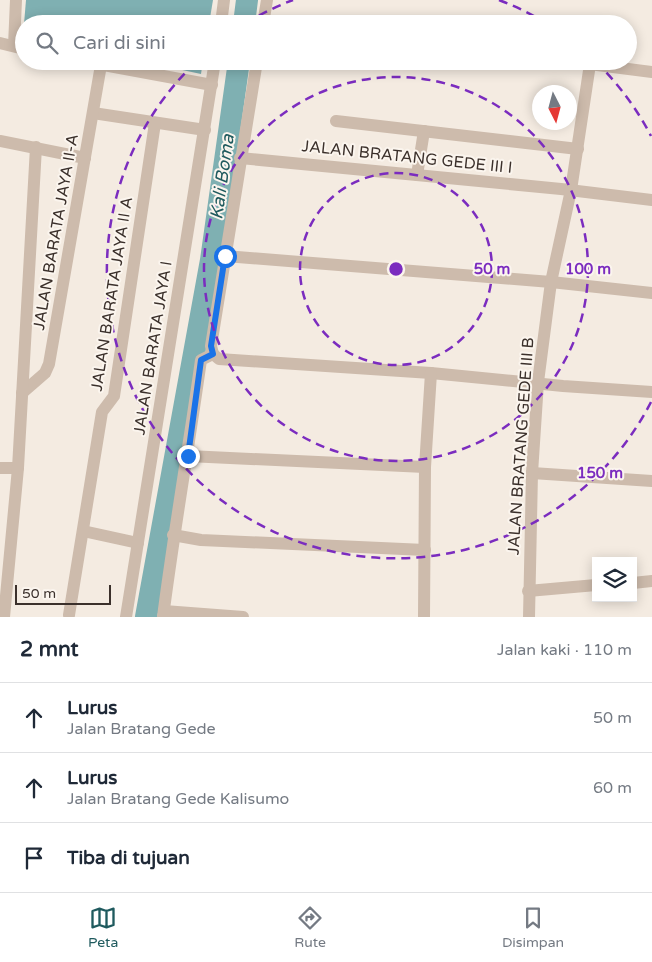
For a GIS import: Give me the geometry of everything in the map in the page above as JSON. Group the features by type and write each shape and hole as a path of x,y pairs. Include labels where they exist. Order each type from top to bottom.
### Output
{"street":[{"path":"16,0 17,15"},
{"path":"222,15 224,0"},
{"path":"264,15 267,0"},
{"path":"0,43 15,47"},
{"name":"JALAN BARATA JAYA II-A","path":"22,393 45,372 49,364 100,70"},
{"path":"124,70 212,85"},
{"name":"JALAN BARATA JAYA I","path":"126,617 214,70"},
{"path":"255,70 211,346 213,354 219,358 431,373 538,382 563,386 652,392"},
{"name":"JALAN BRATANG GEDE III B","path":"528,617 532,473 538,382 551,282 571,190 589,70"},
{"path":"636,70 652,72"},
{"path":"93,113 205,130"},
{"path":"336,121 578,149"},
{"name":"JALAN BARATA JAYA II A","path":"69,615 102,412 114,396 155,123"},
{"path":"417,175 424,131"},
{"path":"0,141 85,158"},
{"path":"4,617 18,468 36,147"},
{"name":"JALAN BRATANG GEDE III I","path":"240,158 571,190 652,200"},
{"path":"225,256 551,282 652,293"},
{"path":"213,354 201,360 188,456 173,535 163,614 243,617"},
{"path":"424,617 426,467 431,373"},
{"path":"188,456 426,467"},
{"path":"0,468 18,468"},
{"path":"532,473 652,481"},
{"path":"83,531 138,543"},
{"path":"173,535 201,540 425,550"},
{"path":"637,583 652,581"},
{"path":"528,591 592,586"}],"water":[{"path":"26,0 213,0 210,15 25,15"},
{"path":"182,70 202,70 201,74"}],"waterway":[{"name":"Kali Boma","path":"245,15 247,0"},
{"name":"Kali Boma","path":"146,617 211,260 238,70"}],"route":[{"path":"188,456 201,360 213,354 211,346 225,256"}]}
